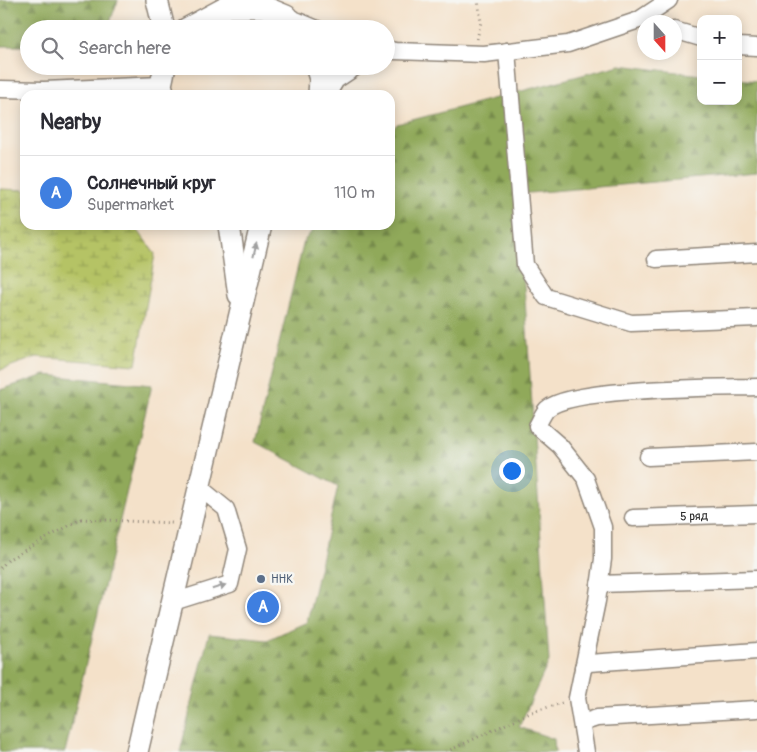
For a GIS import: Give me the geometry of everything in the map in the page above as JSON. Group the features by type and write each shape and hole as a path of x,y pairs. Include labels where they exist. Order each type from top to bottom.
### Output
{"main road":[{"path":"157,0 162,20"},
{"path":"203,20 227,7 255,3 286,20"},
{"path":"319,75 319,90"},
{"path":"230,230 241,310"},
{"path":"138,752 260,230"}],"street":[{"path":"650,15 669,0"},
{"path":"395,52 474,53 568,44 637,23"},
{"path":"682,32 697,37"},
{"path":"742,46 757,47"},
{"path":"507,51 525,265 546,297 631,323 757,318"},
{"path":"330,90 336,80 344,75"},
{"path":"0,89 44,90 164,82"},
{"path":"656,259 757,253"},
{"path":"586,752 577,698 603,559 603,527 586,479 560,446 537,426 547,409 566,400 616,392 757,387"},
{"path":"648,457 757,452"},
{"path":"172,602 230,584 238,549 226,509 199,487"},
{"name":"5 ряд","path":"633,518 757,514"},
{"path":"599,584 757,579"},
{"path":"582,667 590,663 757,651"},
{"path":"582,723 597,718 757,709"}],"path":[{"path":"474,53 481,22 478,0"},
{"path":"0,568 9,559 81,519 191,524"},
{"path":"446,752 532,712 577,698"}],"green space":[{"path":"0,0 118,0 111,20 20,20 20,46 0,46"},
{"path":"620,65 697,75 697,105 742,105 742,79 757,81 757,173 518,194 549,661 519,727 554,739 555,752 180,752 209,634 267,640 307,622 338,486 255,442 304,241 313,230 395,230 395,127 397,124"},
{"path":"0,189 20,190 20,230 138,230 155,254 136,365 37,357 0,370"},
{"path":"45,375 152,385 65,752 0,752 0,390"}],"place":[{"name":"ННК","path":"261,579"},
{"name":"Солнечный круг","path":"263,607"}]}
